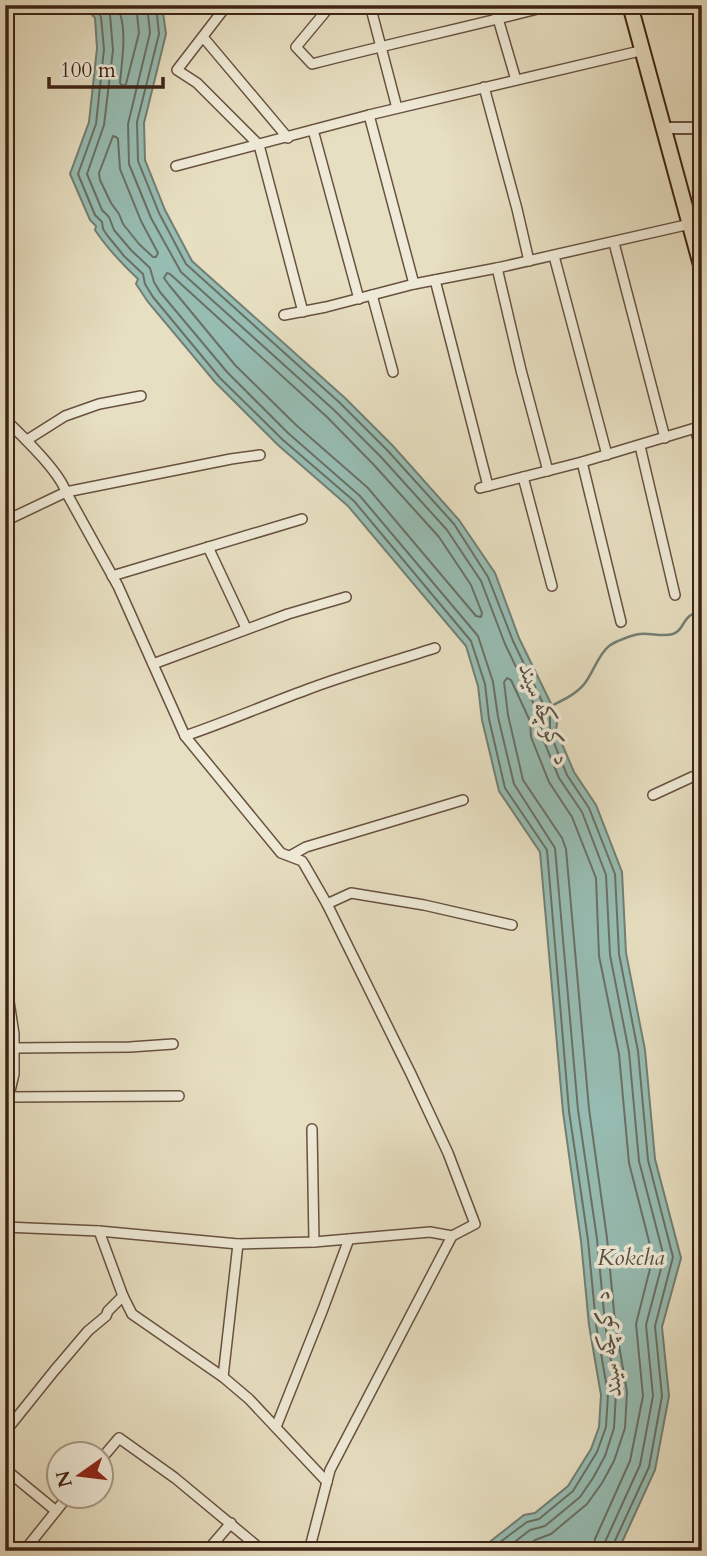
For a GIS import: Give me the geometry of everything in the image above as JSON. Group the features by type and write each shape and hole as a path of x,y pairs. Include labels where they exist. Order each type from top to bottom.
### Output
{"main road":[{"path":"630,5 663,128 696,225 702,269"}],"street":[{"path":"227,5 177,70 197,83 259,145 303,312"},
{"path":"331,5 296,47 312,64 553,5"},
{"path":"370,5 397,108"},
{"path":"494,5 516,80"},
{"path":"203,37 288,138"},
{"path":"176,166 397,108 643,50"},
{"path":"484,87 529,261"},
{"path":"369,115 414,284"},
{"path":"663,128 702,128"},
{"path":"313,130 359,299"},
{"path":"284,315 414,284 696,225"},
{"path":"614,243 665,438"},
{"path":"554,256 607,455"},
{"path":"497,268 548,471"},
{"path":"435,280 484,487 640,446 698,427 702,454"},
{"path":"372,295 393,372"},
{"path":"27,440 65,416 99,404 141,396"},
{"path":"5,419 63,482 113,576 185,736 281,853 302,861 327,904 443,1142 475,1224 452,1236 330,1470 309,1551"},
{"path":"640,446 675,594"},
{"path":"5,521 66,492 260,455"},
{"path":"582,462 621,622"},
{"path":"523,477 552,586"},
{"path":"113,576 302,519"},
{"path":"208,547 246,628"},
{"path":"153,664 246,628 346,597"},
{"path":"185,736 310,688 435,648"},
{"path":"653,795 702,775"},
{"path":"290,856 306,847 463,800"},
{"path":"327,904 351,893 424,905 512,925"},
{"path":"5,976 15,1074 5,1112"},
{"path":"14,1048 173,1044"},
{"path":"9,1097 179,1096"},
{"path":"312,1129 314,1242"},
{"path":"5,1227 99,1231 238,1244 314,1242 430,1232 452,1236"},
{"path":"99,1231 132,1314 223,1377 276,1427 327,1482"},
{"path":"276,1427 349,1239"},
{"path":"223,1377 238,1244"},
{"path":"5,1432 88,1331 123,1297"},
{"path":"116,1442 119,1438 175,1478 263,1551"},
{"path":"5,1469 56,1511 24,1551"},
{"path":"207,1551 231,1523"}],"water":[{"name":"Kokcha","path":"83,5 162,5 166,34 144,123 145,160 165,210 192,261 345,398 393,446 459,520 495,573 519,638 558,718 556,730 574,772 596,805 622,872 626,953 645,1050 655,1159 681,1258 662,1327 669,1396 655,1470 618,1551 478,1551 524,1515 535,1513 568,1486 591,1449 599,1427 601,1395 589,1325 581,1241 563,1112 540,852 499,791 482,720 478,686 466,646 348,506 278,445 215,382 148,302 136,284 138,279 115,256 95,230 96,226 90,220 70,174 89,122 97,48 95,18"}],"waterway":[{"name":"د کوکچه سیند","path":"549,707 582,687 602,654 612,644 640,634 673,634 690,615 702,612"}]}
